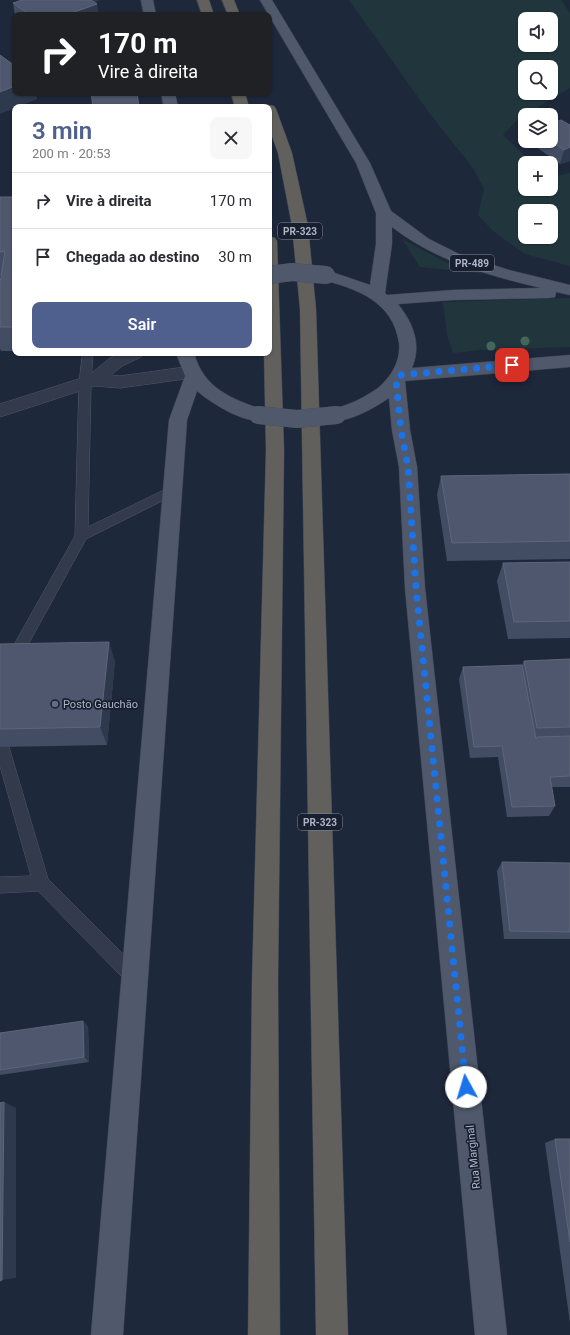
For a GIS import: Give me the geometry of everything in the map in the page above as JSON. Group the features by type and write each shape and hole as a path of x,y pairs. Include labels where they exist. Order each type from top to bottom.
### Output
{"highway":[{"path":"203,0 207,12"},
{"path":"228,0 233,12"},
{"name":"PR-323","path":"272,116 285,153 298,218 308,309 332,1335"},
{"name":"PR-323","path":"264,1335 265,973 275,450 272,345"}],"main road":[{"path":"147,0 149,12"},
{"path":"266,0 363,163 384,213 384,244 380,297"},
{"name":"PR-489","path":"384,213 418,239 454,257 509,275 570,291"},
{"path":"186,356 193,374 214,396 234,408 258,416 284,420 311,420 337,415 362,406 383,393 398,378 408,356 408,336 400,316 380,297 362,286 326,275 292,272 272,275"},
{"name":"PR-489","path":"380,297 570,291"},
{"path":"398,378 570,361"},
{"path":"106,1335 178,420 193,374"},
{"name":"Rua Marginal","path":"398,378 401,430 408,467 416,588 491,1335"}],"street":[{"path":"0,411 89,381 116,362 129,356"},
{"path":"89,381 120,382 193,374"}],"lane":[{"path":"10,663 81,536 89,381 88,356"},
{"path":"81,536 172,491"},
{"path":"2,747 41,883 134,977"},
{"path":"0,885 41,883"}],"green space":[{"path":"349,0 561,0 570,13 570,88 558,95 558,60 518,60 518,100 550,100 536,108 518,108 518,119 503,135 525,156 518,156 518,196 558,196 558,176 570,173 570,266 525,254 493,231 478,215 484,189 473,168 430,114"},
{"path":"402,239 445,262 487,274 420,267"},
{"path":"570,298 570,347 480,350 453,353 447,335 443,302"}],"building":[{"path":"22,0 91,0 97,4 74,12 26,12 13,3"},
{"path":"0,55 12,64 12,87 0,92"},
{"path":"91,96 137,96 139,104 93,104"},
{"path":"561,120 570,125 570,147 564,150 558,146 558,121"},
{"path":"0,197 12,197 12,327 0,327 0,283 5,251 0,252"},
{"path":"570,474 570,541 452,543 441,476"},
{"path":"570,562 570,621 514,622 503,563"},
{"name":"Posto Gauchão","path":"109,642 100,727 0,729 0,644"},
{"path":"570,659 570,727 537,728 524,661"},
{"path":"522,665 536,739 537,737 570,736 570,776 550,777 555,806 512,807 502,746 474,747 463,667"},
{"path":"502,862 570,863 570,932 510,931"},
{"path":"83,1021 84,1057 0,1070 0,1033"},
{"path":"4,1102 2,1280 0,1281 0,1103"},
{"path":"555,1139 570,1139 570,1242"}],"place":[{"name":"Posto Gauchão","path":"55,704"}],"route":[{"path":"466,1087 416,588 408,467 401,430 396,381 400,375 512,365"}]}
